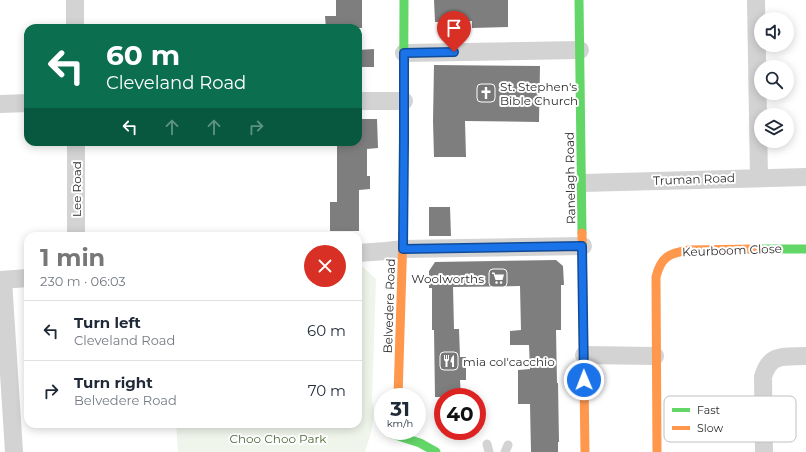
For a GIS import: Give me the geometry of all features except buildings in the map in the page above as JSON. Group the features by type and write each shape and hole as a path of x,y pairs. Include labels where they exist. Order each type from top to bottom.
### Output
{"street":[{"path":"75,0 75,24"},
{"name":"Belvedere Road","path":"398,388 403,249 404,0"},
{"name":"Ranelagh Road","path":"579,0 585,452"},
{"path":"756,0 759,178"},
{"path":"404,53 580,50"},
{"path":"362,101 404,100"},
{"path":"0,104 24,103"},
{"name":"Lee Road","path":"76,146 76,232"},
{"name":"Truman Road","path":"582,183 806,177"},
{"path":"362,253 403,249 582,246"},
{"name":"Keurboom Close","path":"657,452 655,360 656,277 659,266 665,258 672,253 680,251 806,249"},
{"path":"14,452 1,280 24,278"},
{"path":"763,396 763,377 765,369 771,361 781,357 806,356"},
{"path":"584,360 655,360"},
{"path":"408,440 420,443 436,452"},
{"path":"764,442 764,452"}],"green space":[{"name":"Choo Choo Park","path":"363,267 376,279 372,400 374,413 371,433 365,452 178,452 176,428 362,428"}],"traffic: fast":[{"path":"403,234 404,0"},
{"path":"579,0 582,233"},
{"path":"754,249 806,249"},
{"path":"411,440 420,443 436,452"}],"traffic: slow":[{"path":"582,233 585,452"},
{"path":"398,388 403,234"},
{"path":"657,452 656,277 660,265 667,257 689,250 754,249"}],"place":[{"name":"St. Stephen's Bible Church","path":"486,93"},
{"name":"Woolworths","path":"498,278"},
{"name":"mia col'cacchio","path":"449,361"}],"route":[{"path":"454,52 404,53 403,249 582,246 584,380"}]}
